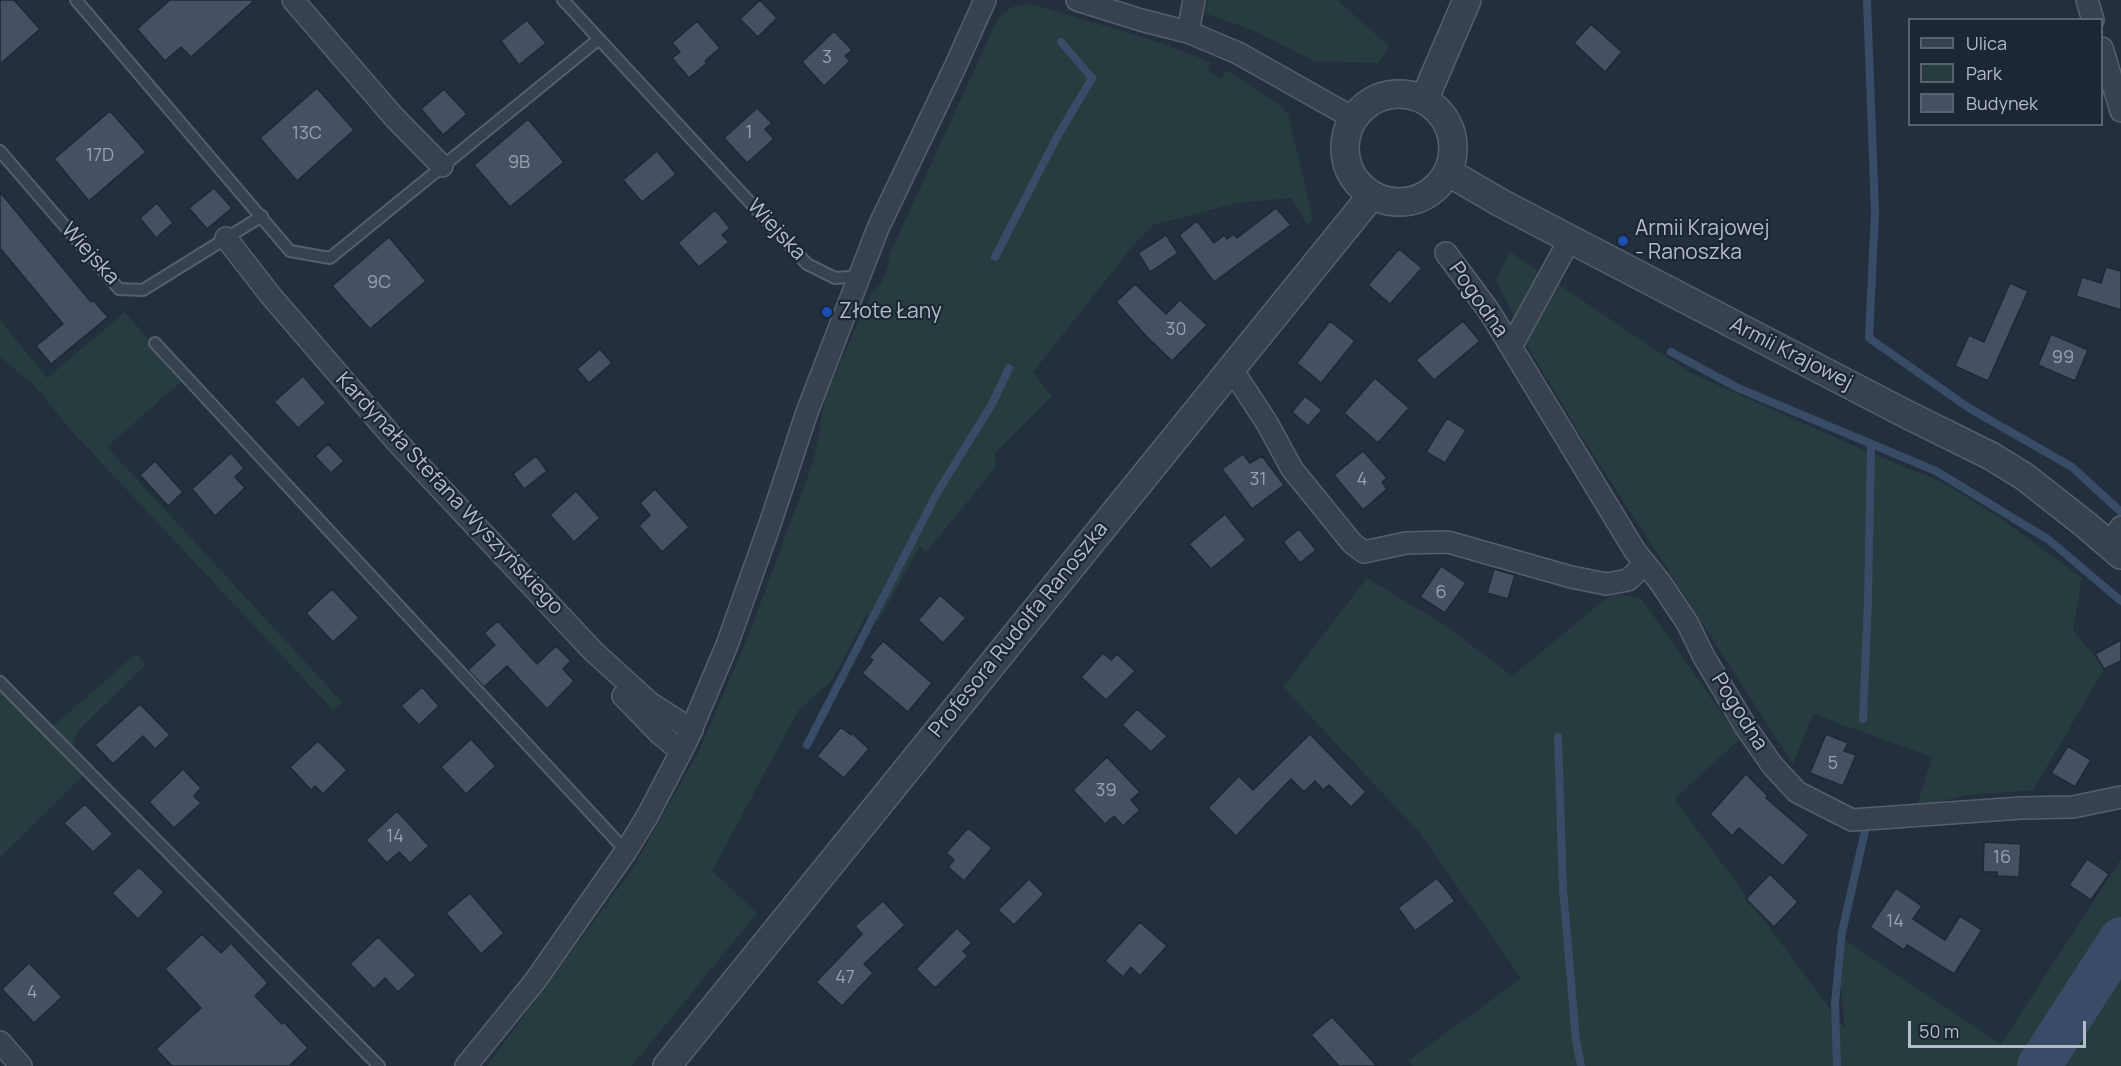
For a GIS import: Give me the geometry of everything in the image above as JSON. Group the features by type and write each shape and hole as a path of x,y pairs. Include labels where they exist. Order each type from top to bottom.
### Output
{"street":[{"path":"293,0 394,117 442,166"},
{"path":"466,1066 535,981 626,852 648,816 692,729 727,645 807,412 878,228 985,0"},
{"path":"1077,0 1188,32 1238,53 1353,118"},
{"path":"1188,32 1194,0"},
{"path":"1424,100 1467,0"},
{"path":"2087,0 2092,18"},
{"path":"2103,51 2121,111"},
{"path":"1393,94 1409,95 1424,100 1437,110 1447,124 1452,140 1452,156 1448,172 1432,191 1415,200 1396,203 1372,195 1358,184 1348,169 1344,152 1346,134 1353,118 1364,106 1378,98 1393,94"},
{"name":"Armii Krajowej","path":"1448,172 1570,239 1991,456 2025,477 2086,525 2117,543"},
{"name":"Profesora Rudolfa Ranoszka","path":"667,1066 1372,195"},
{"name":"Kardynała Stefana Wyszyńskiego","path":"226,238 271,296 396,441 593,651 650,704 692,729"},
{"name":"Pogodna","path":"1510,346 1570,239"},
{"name":"Pogodna","path":"1446,253 1489,311 1635,551 1660,582 1688,624 1710,667 1748,729 1772,765 1797,792 1852,820 2020,807 2073,807 2121,797"},
{"path":"1231,368 1267,423 1292,469 1352,543 1364,552 1406,543 1448,542 1571,577 1606,584 1628,580 1646,564"},
{"path":"556,612 586,655 616,689 660,734 681,751"},
{"path":"0,1042 21,1066"}],"lane":[{"path":"76,0 290,251 330,258 599,39"},
{"name":"Wiejska","path":"562,0 807,264 836,278 861,276"},
{"name":"Wiejska","path":"0,151 118,289 142,290 261,216"},
{"path":"155,343 626,852"},
{"path":"0,682 380,1066"}],"green space":[{"path":"1207,0 1337,0 1389,46 1378,63 1314,61 1257,32 1205,13"},
{"path":"1031,4 1146,38 1211,62 1207,70 1221,79 1226,70 1281,106 1288,114 1313,219 1307,225 1291,198 1236,203 1153,225 1132,247 1033,372 1052,397 995,453 995,468 926,552 920,546 878,622 867,614 833,679 798,711 712,871 757,913 632,1066 487,1066 633,868 699,751 749,634 813,462 826,394 871,294 881,283 888,267 889,256 998,18 1012,7"},
{"path":"1510,252 1689,372 1854,446 1946,484 2006,522 2082,578 2073,630 2105,668 2033,790 1960,796 1916,808 1932,757 1813,714 1793,764 1578,431 1532,354 1496,280"},
{"path":"125,312 183,380 107,447 342,702 333,710 68,427 36,387 0,357 0,320 47,378"},
{"path":"1367,578 1446,626 1512,676 1613,593 1641,598 1740,739 1674,799 1845,1029 1839,972 1845,940 2001,1044 2121,859 2121,1066 1412,1066 1408,1061 1521,978 1419,832 1283,687"},
{"path":"136,654 146,664 78,731 74,740 74,750 90,769 0,857 0,672 53,726"}],"building":[{"path":"0,0 14,0 40,29 0,64"},
{"path":"170,0 255,0 191,57 181,47 165,61 137,29"},
{"path":"760,0 777,18 758,37 740,19"},
{"path":"527,20 546,43 519,65 501,41"},
{"path":"697,21 720,48 689,78 672,58 680,52 672,43"},
{"path":"1591,24 1622,52 1605,72 1574,43"},
{"path":"834,31 852,50 845,56 850,61 824,86 802,62"},
{"path":"317,88 354,130 297,181 260,138"},
{"path":"444,89 467,114 443,135 421,109"},
{"path":"757,108 772,123 765,129 774,139 747,163 724,138"},
{"path":"110,111 146,152 89,201 54,159"},
{"path":"528,119 564,162 510,207 474,165"},
{"path":"657,151 676,174 642,202 623,180"},
{"path":"214,188 232,208 207,229 189,208"},
{"path":"0,192 91,302 93,300 108,317 51,364 36,346 63,324 0,248"},
{"path":"157,203 173,223 156,238 140,218"},
{"path":"1276,208 1291,225 1214,282 1179,235 1197,221 1214,243 1224,235 1227,239 1234,234 1237,238"},
{"path":"715,210 730,228 722,235 729,242 699,267 678,243"},
{"path":"1166,235 1178,253 1150,272 1138,253"},
{"path":"389,237 426,281 370,329 332,286"},
{"path":"1399,249 1422,268 1390,304 1368,285"},
{"path":"2106,267 2121,271 2121,310 2076,296 2082,277 2101,283"},
{"path":"2010,283 2028,291 1988,381 1955,366 1969,335 1984,342"},
{"path":"1135,284 1166,314 1180,300 1207,325 1172,361 1116,302"},
{"path":"1330,321 1355,341 1321,383 1297,363"},
{"path":"1463,321 1480,341 1434,380 1416,360"},
{"path":"2051,334 2088,350 2075,381 2038,365"},
{"path":"600,349 612,363 589,383 577,369"},
{"path":"303,376 326,403 298,428 274,402"},
{"path":"1375,378 1409,408 1378,443 1344,413"},
{"path":"1305,396 1322,410 1308,426 1292,412"},
{"path":"1447,418 1466,430 1445,463 1426,452"},
{"path":"328,444 344,461 331,473 315,456"},
{"path":"1363,451 1387,478 1382,482 1387,489 1363,510 1334,475"},
{"path":"231,453 244,468 235,477 245,488 215,516 192,489"},
{"path":"1243,454 1250,463 1262,456 1284,485 1252,509 1222,469"},
{"path":"536,456 547,471 524,489 513,474"},
{"path":"155,461 183,492 168,506 140,475"},
{"path":"655,489 689,527 662,552 639,526 650,515 640,503"},
{"path":"576,491 600,518 574,542 550,515"},
{"path":"1225,514 1246,540 1211,569 1189,544"},
{"path":"1299,529 1316,550 1300,563 1283,542"},
{"path":"1441,566 1466,583 1445,613 1420,597"},
{"path":"1494,569 1515,575 1508,599 1487,593"},
{"path":"332,589 359,618 333,642 306,613"},
{"path":"940,595 966,618 943,643 918,620"},
{"path":"498,621 537,664 556,646 571,661 563,669 574,681 547,709 507,666 484,687 468,670 495,645 484,633"},
{"path":"2121,640 2121,661 2104,669 2095,654"},
{"path":"883,641 932,683 908,712 862,673 873,660 869,657"},
{"path":"1103,653 1111,660 1117,654 1135,671 1106,700 1081,677"},
{"path":"422,687 439,706 419,725 401,706"},
{"path":"140,704 170,735 155,749 143,736 113,764 95,745"},
{"path":"1137,709 1167,736 1151,752 1122,725"},
{"path":"841,727 851,735 852,733 869,749 844,778 817,756"},
{"path":"1310,734 1366,792 1351,807 1329,785 1323,790 1315,781 1304,792 1291,779 1236,836 1208,808 1239,776 1253,790"},
{"path":"1826,734 1848,743 1844,751 1856,755 1843,786 1810,773"},
{"path":"471,739 496,766 466,794 441,767"},
{"path":"318,741 347,770 323,794 315,786 311,790 290,767"},
{"path":"2068,746 2091,760 2075,787 2051,773"},
{"path":"1107,757 1140,792 1131,800 1140,810 1123,826 1114,816 1105,824 1073,790"},
{"path":"183,769 201,788 194,796 201,803 174,828 149,802"},
{"path":"1746,774 1768,796 1766,798 1809,835 1783,866 1739,828 1732,836 1710,814"},
{"path":"85,804 113,834 93,852 64,823"},
{"path":"397,811 429,846 410,863 399,852 387,863 366,840"},
{"path":"968,828 992,848 964,881 948,867 954,860 946,853"},
{"path":"1984,842 2021,844 2019,877 1997,876 1997,872 1983,872"},
{"path":"2087,859 2109,874 2091,900 2069,885"},
{"path":"139,867 164,892 138,919 112,893"},
{"path":"1770,874 1798,902 1774,927 1746,899"},
{"path":"1437,878 1455,901 1415,931 1398,908"},
{"path":"1029,879 1044,894 1014,925 998,910"},
{"path":"1896,888 1922,906 1913,919 1945,940 1960,916 1982,930 1954,974 1907,945 1904,950 1870,927"},
{"path":"470,893 504,933 481,954 446,913"},
{"path":"883,901 905,925 864,964 873,973 842,1006 816,982 862,934 855,926"},
{"path":"1140,922 1167,946 1140,976 1131,967 1123,977 1105,961"},
{"path":"957,928 972,943 963,951 968,956 935,988 916,969"},
{"path":"202,934 221,953 231,943 268,983 255,996 308,1048 289,1066 172,1066 156,1049 201,1008 165,969"},
{"path":"378,937 416,975 398,992 385,978 374,989 350,964"},
{"path":"29,963 62,997 34,1023 2,989"},
{"path":"1332,1017 1377,1066 1339,1066 1311,1035"}],"waterway":[{"path":"1867,0 1875,212 1869,338 1969,408 2072,467 2120,511"},
{"path":"995,257 1057,137 1092,78 1061,42"},
{"path":"1671,352 1738,388 1936,471 2049,540 2121,601"},
{"path":"807,745 937,493 992,404 1009,368"},
{"path":"1863,719 1871,445"},
{"path":"1558,737 1563,889 1576,1040 1581,1066"},
{"path":"1837,1066 1835,1003 1842,932 1865,831"},
{"path":"2039,1066 2121,939"}],"place":[{"name":"Armii Krajowej - Ranoszka","path":"1623,241"},
{"name":"Złote Łany","path":"827,312"}]}
